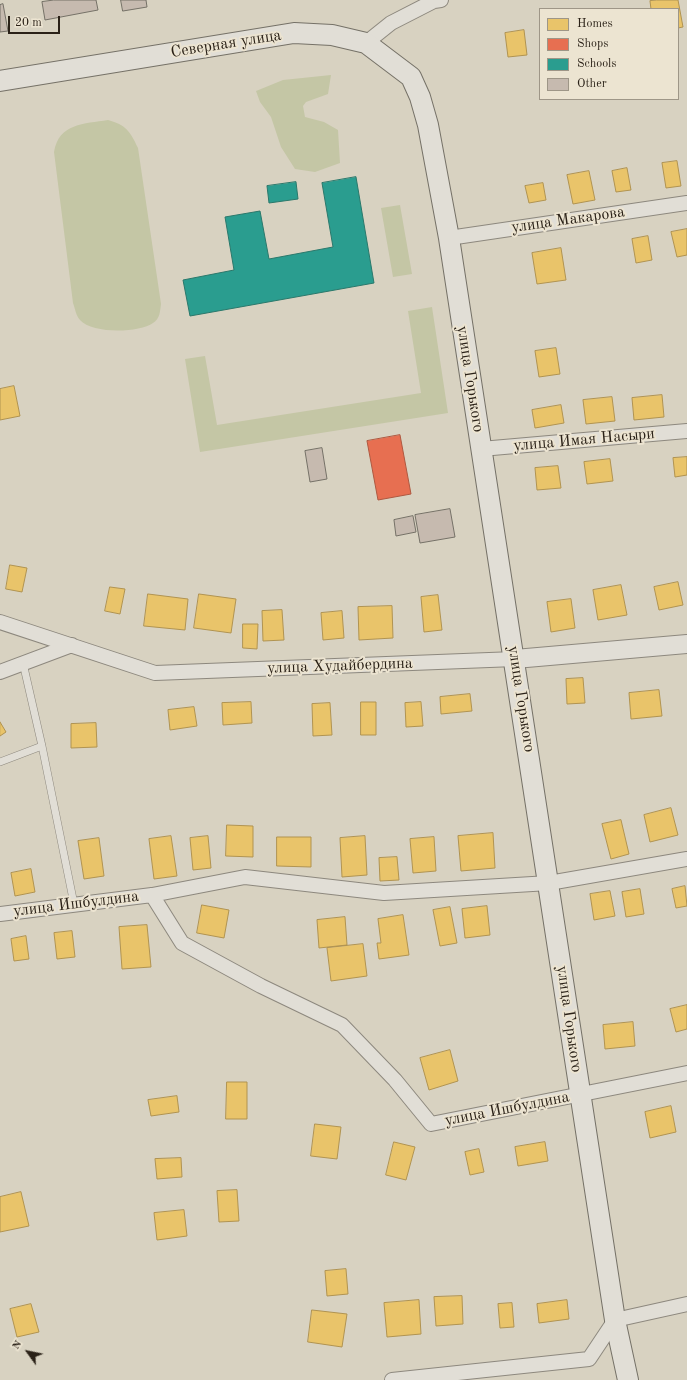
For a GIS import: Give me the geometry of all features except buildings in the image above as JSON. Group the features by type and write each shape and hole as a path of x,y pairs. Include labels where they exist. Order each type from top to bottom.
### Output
{"main road":[{"name":"Северная улица","path":"0,81 294,33 332,35 366,43"},
{"name":"улица Горького","path":"366,43 390,59 411,77 420,96 428,125 449,238 515,660 615,1320 628,1380"}],"street":[{"path":"366,43 391,23 434,1 441,0"},
{"name":"улица Макарова","path":"449,238 687,203"},
{"name":"улица Имая Насыри","path":"481,449 687,432"},
{"name":"улица Худайбердина","path":"0,622 155,673 515,660 687,644"},
{"path":"0,672 72,646"},
{"name":"улица Ишбулдина","path":"0,914 152,895 245,877 384,893 549,883 687,858"},
{"name":"улица Ишбулдина","path":"152,895 182,943 261,986 342,1025 395,1080 431,1124 687,1073"},
{"path":"392,1380 589,1360 615,1320 687,1304"}],"lane":[{"path":"23,663 42,746 74,904"},
{"path":"0,762 42,746"}],"green space":[{"path":"331,75 328,94 306,102 303,106 305,117 324,122 338,130 340,163 315,172 295,169 281,147 271,117 260,102 256,91 283,80"},
{"path":"108,120 119,124 127,130 138,148 161,304 157,319 153,323 137,329 105,330 86,325 80,320 73,303 54,152 61,135 67,130 82,124"},
{"path":"400,205 412,274 393,277 381,208"},
{"path":"432,307 448,413 200,452 185,359 205,356 217,425 421,393 408,311"}]}
